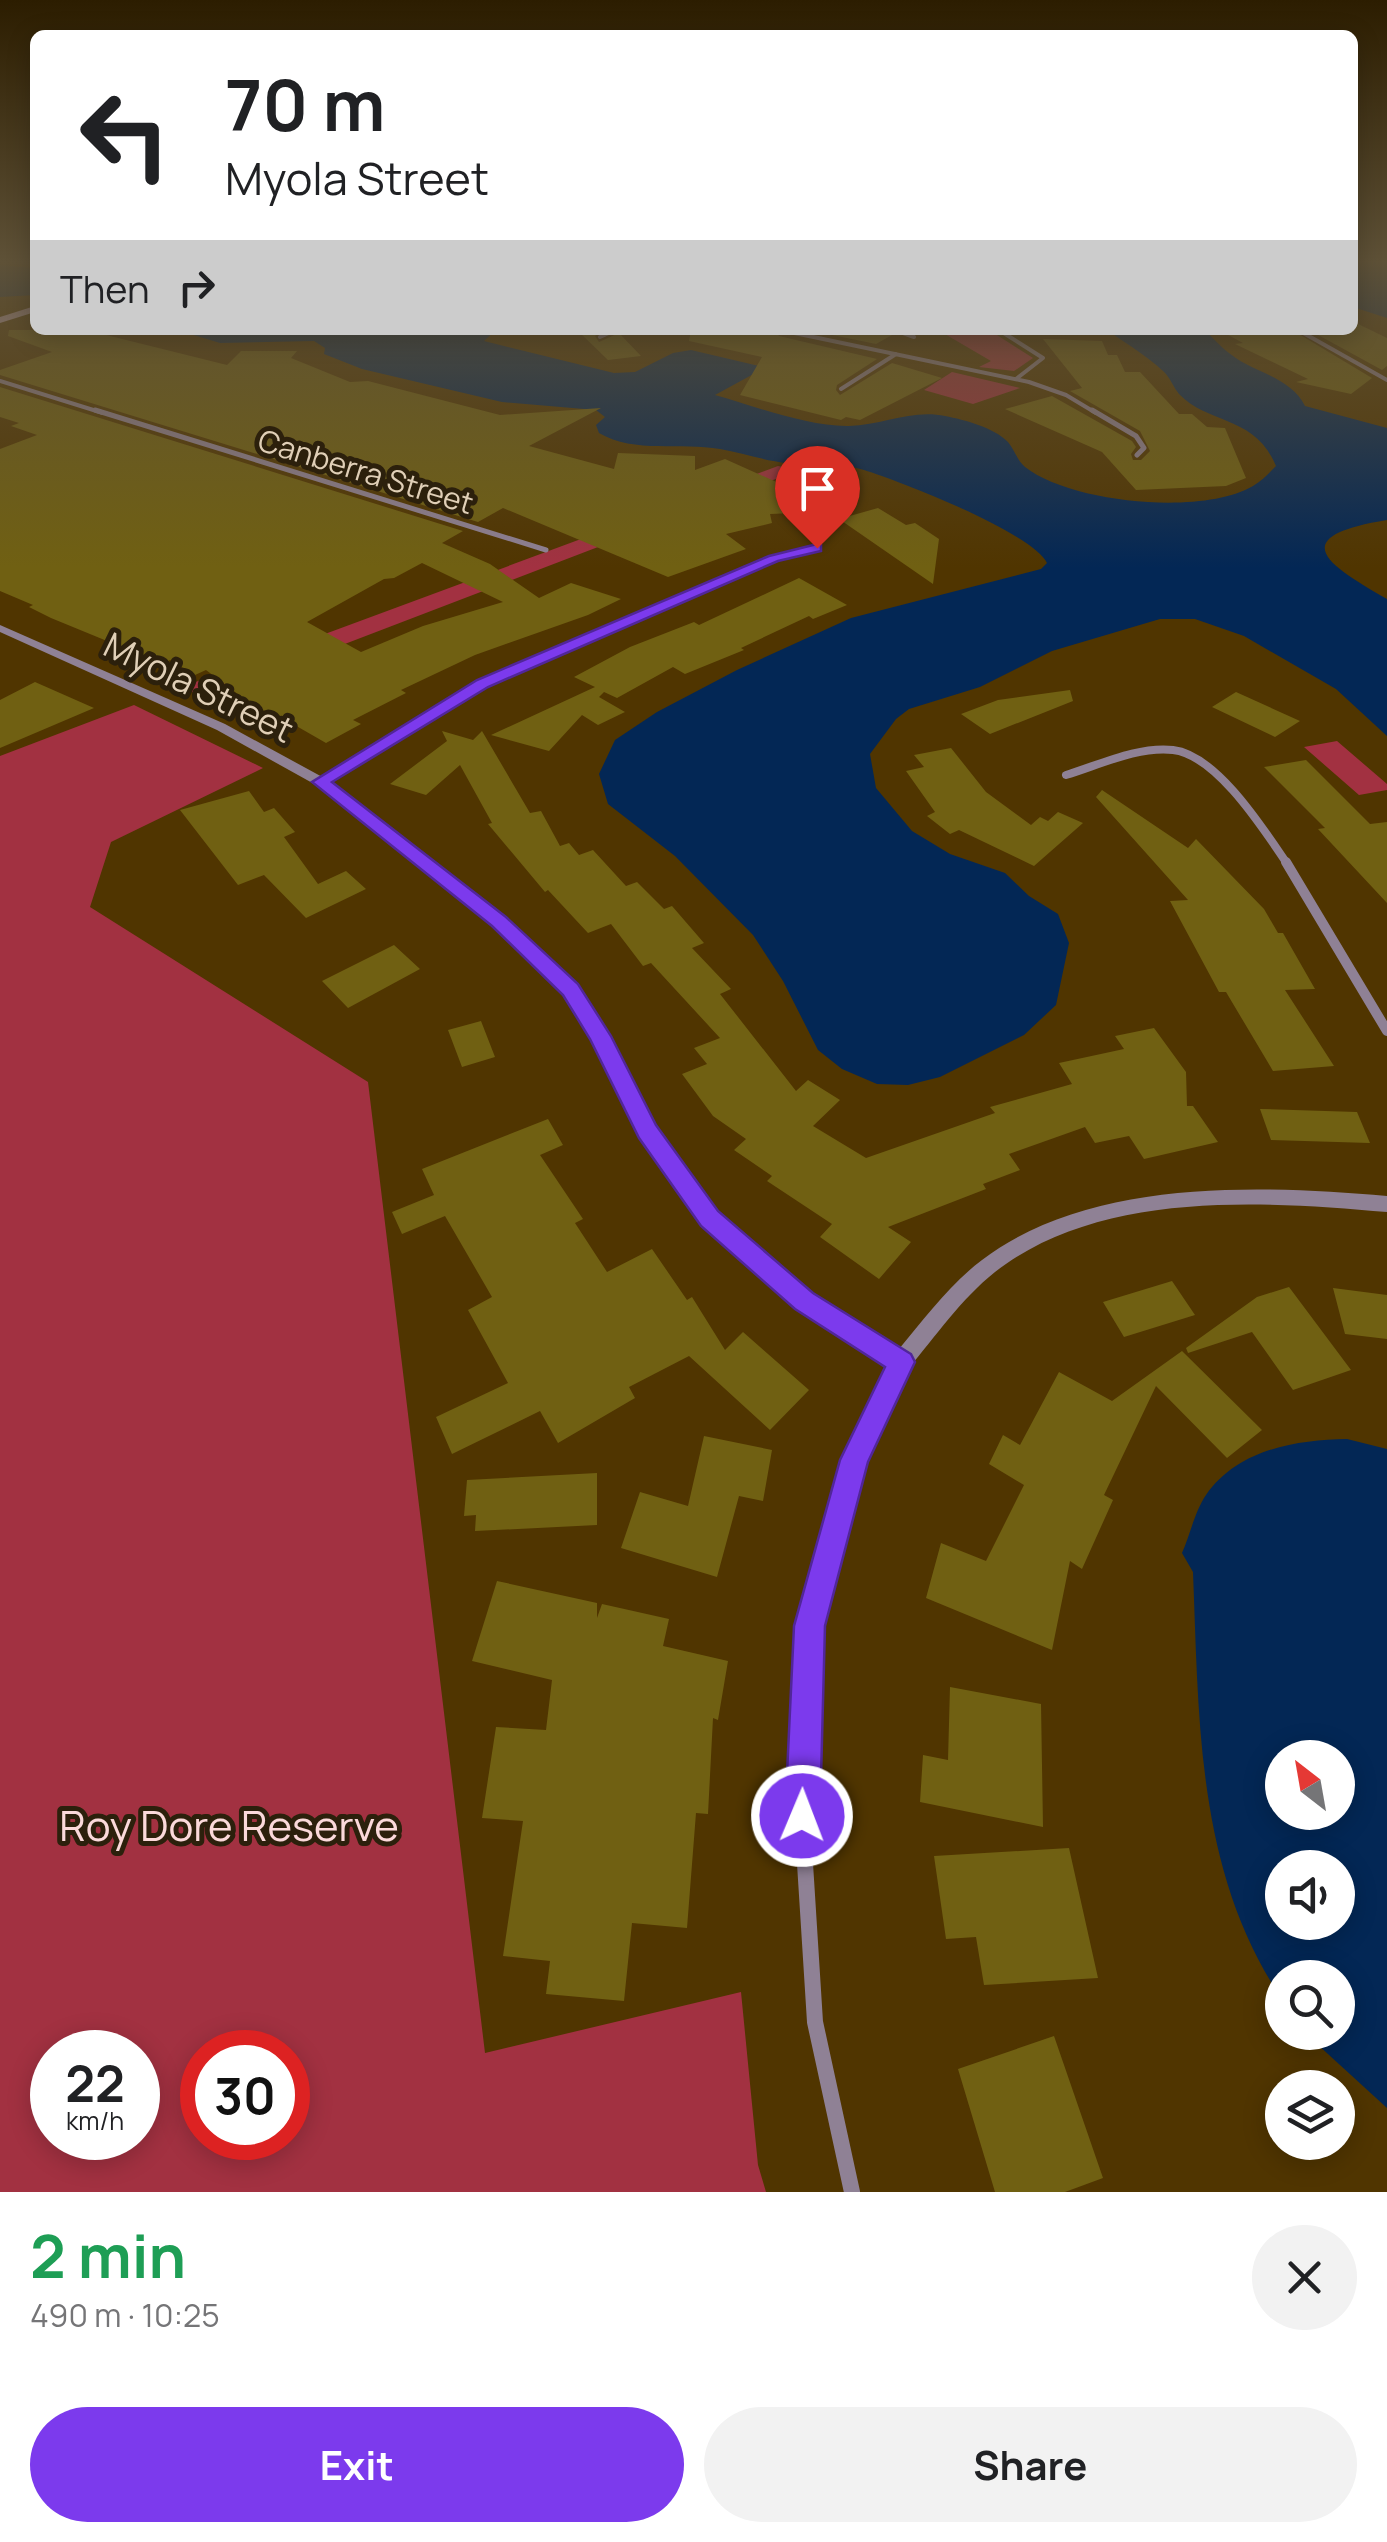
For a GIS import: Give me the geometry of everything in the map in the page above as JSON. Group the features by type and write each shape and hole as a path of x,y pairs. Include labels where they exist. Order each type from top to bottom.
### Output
{"street":[{"path":"841,389 882,363"},
{"path":"941,363 1016,379 1066,395 1127,429 1143,443 1137,455"},
{"path":"1016,379 1036,363"},
{"path":"1357,363 1387,380"},
{"name":"Canberra Street","path":"0,381 546,550"},
{"path":"321,782 482,684 774,558 817,548"},
{"name":"Myola Street","path":"0,628 206,720 321,782 499,921 570,990 600,1036 647,1131 710,1218 804,1301 901,1362"},
{"path":"1066,775 1154,750 1183,750 1209,768 1290,864 1338,939 1387,1031"},
{"path":"852,2192 815,2022 802,1816 804,1705 810,1626 854,1460 901,1362 960,1293 1000,1258 1110,1211 1176,1199 1266,1196 1387,1204"}],"green space":[{"path":"986,363 1025,363 1014,371 979,367"},
{"path":"952,372 1020,388 973,404 924,390"},
{"path":"778,466 799,470 204,698 182,687"},
{"name":"Roy Dore Reserve","path":"134,705 263,768 111,842 90,907 368,1082 485,2053 741,1992 758,2165 766,2192 0,2192 0,756"},
{"path":"1337,741 1387,784 1387,790 1359,795 1304,747"}],"water":[{"path":"348,363 575,363 614,373 635,372 652,363 747,363 759,366 759,371 715,395 833,425 862,425 921,414 953,418 995,432 1008,442 1025,467 1046,479 1104,497 1171,503 1230,495 1256,484 1276,466 1256,438 1191,404 1154,363 1246,363 1287,386 1305,406 1387,428 1387,520 1335,535 1326,544 1326,553 1347,575 1387,599 1387,736 1336,689 1244,636 1195,619 1160,619 1052,651 980,687 909,709 896,719 870,754 876,788 912,831 950,854 1005,873 1029,896 1058,914 1069,943 1056,1005 1024,1035 940,1077 908,1085 877,1084 842,1069 818,1050 783,981 753,935 675,856 608,804 599,774 615,740 657,712 737,670 851,618 1041,569 1047,563 1018,537 964,509 855,468 779,462 705,447 628,443 599,433 596,425 605,417 596,410 502,402"},
{"path":"1347,1439 1387,1449 1387,2108 1355,2079 1355,2070 1345,2070 1324,2050 1355,2050 1355,1960 1265,1960 1265,1969 1233,1899 1208,1793 1197,1683 1193,1572 1182,1553 1206,1495 1219,1479 1251,1457 1288,1445"}],"building":[{"path":"19,363 304,363 350,382 368,381 500,415 601,408 529,446 614,469 618,453 695,456 695,470 725,459 781,484 783,489 843,494 843,511 770,514 772,523 726,534 746,549 668,577 503,508 478,522 0,375 0,370"},
{"path":"758,363 870,363 837,385 840,395 892,363 942,378 860,420 841,420 740,395"},
{"path":"1062,363 1121,363 1125,372 1140,372 1179,414 1192,414 1207,427 1225,428 1246,478 1226,486 1136,490 1102,452 1005,409 1052,396 1132,441 1136,447 1131,454 1133,460 1141,460 1150,451 1140,431 1070,391 1082,388"},
{"path":"1275,363 1347,363 1372,378 1351,394 1296,382 1308,379"},
{"path":"1370,363 1387,363 1382,370"},
{"path":"0,387 463,531 442,543 490,564 539,598 571,583 621,599 588,615 475,655 401,690 406,693 353,720 361,724 326,743 279,716 271,719 206,670 195,675 170,660 163,664 51,618 29,607 33,605 0,591 0,449 37,435 11,426 19,423 0,417","holes":["422,563 503,602 423,626 361,652 307,622 384,579"]},
{"path":"878,508 906,525 915,523 939,539 933,584 839,519"},
{"path":"799,578 847,605 813,619 809,616 741,648 744,650 685,674 673,667 617,698 604,692 599,697 625,712 598,725 582,715 549,751 491,735 595,687 574,677 630,647 694,622 699,625"},
{"path":"35,682 94,708 0,748 0,700"},
{"path":"1070,690 1073,701 990,734 961,714 998,700"},
{"path":"1236,692 1300,721 1275,737 1212,707"},
{"path":"442,731 473,740 482,731 530,813 541,811 560,846 569,843 579,855 593,850 626,886 637,882 664,909 672,906 704,943 692,948 731,989 720,994 796,1091 808,1080 840,1100 813,1126 866,1158 995,1113 990,1107 1072,1084 1059,1063 1124,1049 1115,1036 1154,1028 1186,1072 1187,1106 1193,1106 1218,1142 1144,1159 1129,1136 1095,1143 1085,1127 1009,1154 1020,1170 983,1184 986,1189 888,1227 911,1242 879,1279 820,1237 832,1224 767,1181 772,1176 734,1150 746,1139 713,1116 682,1074 707,1064 694,1048 720,1038 651,963 643,966 611,924 588,933 548,890 545,892 488,824 492,823 460,765 426,795 390,784 447,741"},
{"path":"951,748 986,792 1031,825 1040,817 1048,821 1058,812 1083,823 1034,866 959,830 950,834 927,816 935,812 906,771 924,767 914,755"},
{"path":"1306,760 1370,824 1387,822 1387,903 1318,829 1325,828 1264,767"},
{"path":"1102,790 1188,848 1196,839 1264,909 1278,933 1283,933 1315,989 1285,990 1334,1066 1273,1071 1226,992 1219,992 1170,901 1188,900 1096,797"},
{"path":"249,791 264,812 274,808 295,832 284,837 318,884 346,871 366,889 306,918 264,875 238,885 180,810"},
{"path":"394,945 420,969 348,1008 322,981"},
{"path":"481,1021 495,1057 462,1067 448,1030"},
{"path":"1260,1109 1357,1112 1370,1143 1271,1140"},
{"path":"548,1119 563,1145 540,1155 583,1219 575,1223 607,1272 652,1249 687,1300 692,1297 725,1350 743,1332 809,1390 770,1430 689,1356 629,1387 635,1398 558,1443 540,1411 452,1454 436,1417 508,1383 468,1310 492,1297 445,1216 402,1234 392,1212 434,1195 422,1169"},
{"path":"1172,1281 1195,1315 1124,1337 1103,1302"},
{"path":"1289,1287 1351,1370 1293,1390 1252,1332 1188,1353 1186,1348 1257,1297"},
{"path":"1333,1288 1387,1295 1387,1339 1345,1334"},
{"path":"1182,1351 1262,1430 1227,1458 1156,1386 1104,1495 1113,1500 1082,1569 1070,1561 1052,1650 926,1598 941,1543 986,1561 1024,1485 989,1464 1003,1435 1020,1445 1059,1372 1112,1401"},
{"path":"704,1436 772,1450 763,1501 739,1496 717,1577 621,1548 640,1492 688,1506"},
{"path":"597,1473 597,1525 475,1531 476,1515 464,1516 467,1480"},
{"path":"497,1581 597,1603 597,1618 602,1604 669,1619 663,1646 728,1661 718,1720 713,1718 708,1814 696,1813 687,1928 632,1923 624,2001 546,1994 550,1961 503,1956 523,1821 482,1818 496,1727 546,1730 552,1680 472,1661"},
{"path":"950,1687 1041,1704 1043,1827 920,1802 923,1755 948,1760"},
{"path":"1069,1848 1098,1978 984,1985 976,1937 946,1939 934,1856"},
{"path":"1054,2036 1103,2178 1065,2192 995,2192 958,2069"}],"route":[{"path":"802,1816 810,1626 854,1460 901,1362 804,1301 710,1218 647,1131 600,1036 570,990 499,921 321,782 482,684 774,558 817,548"}]}
